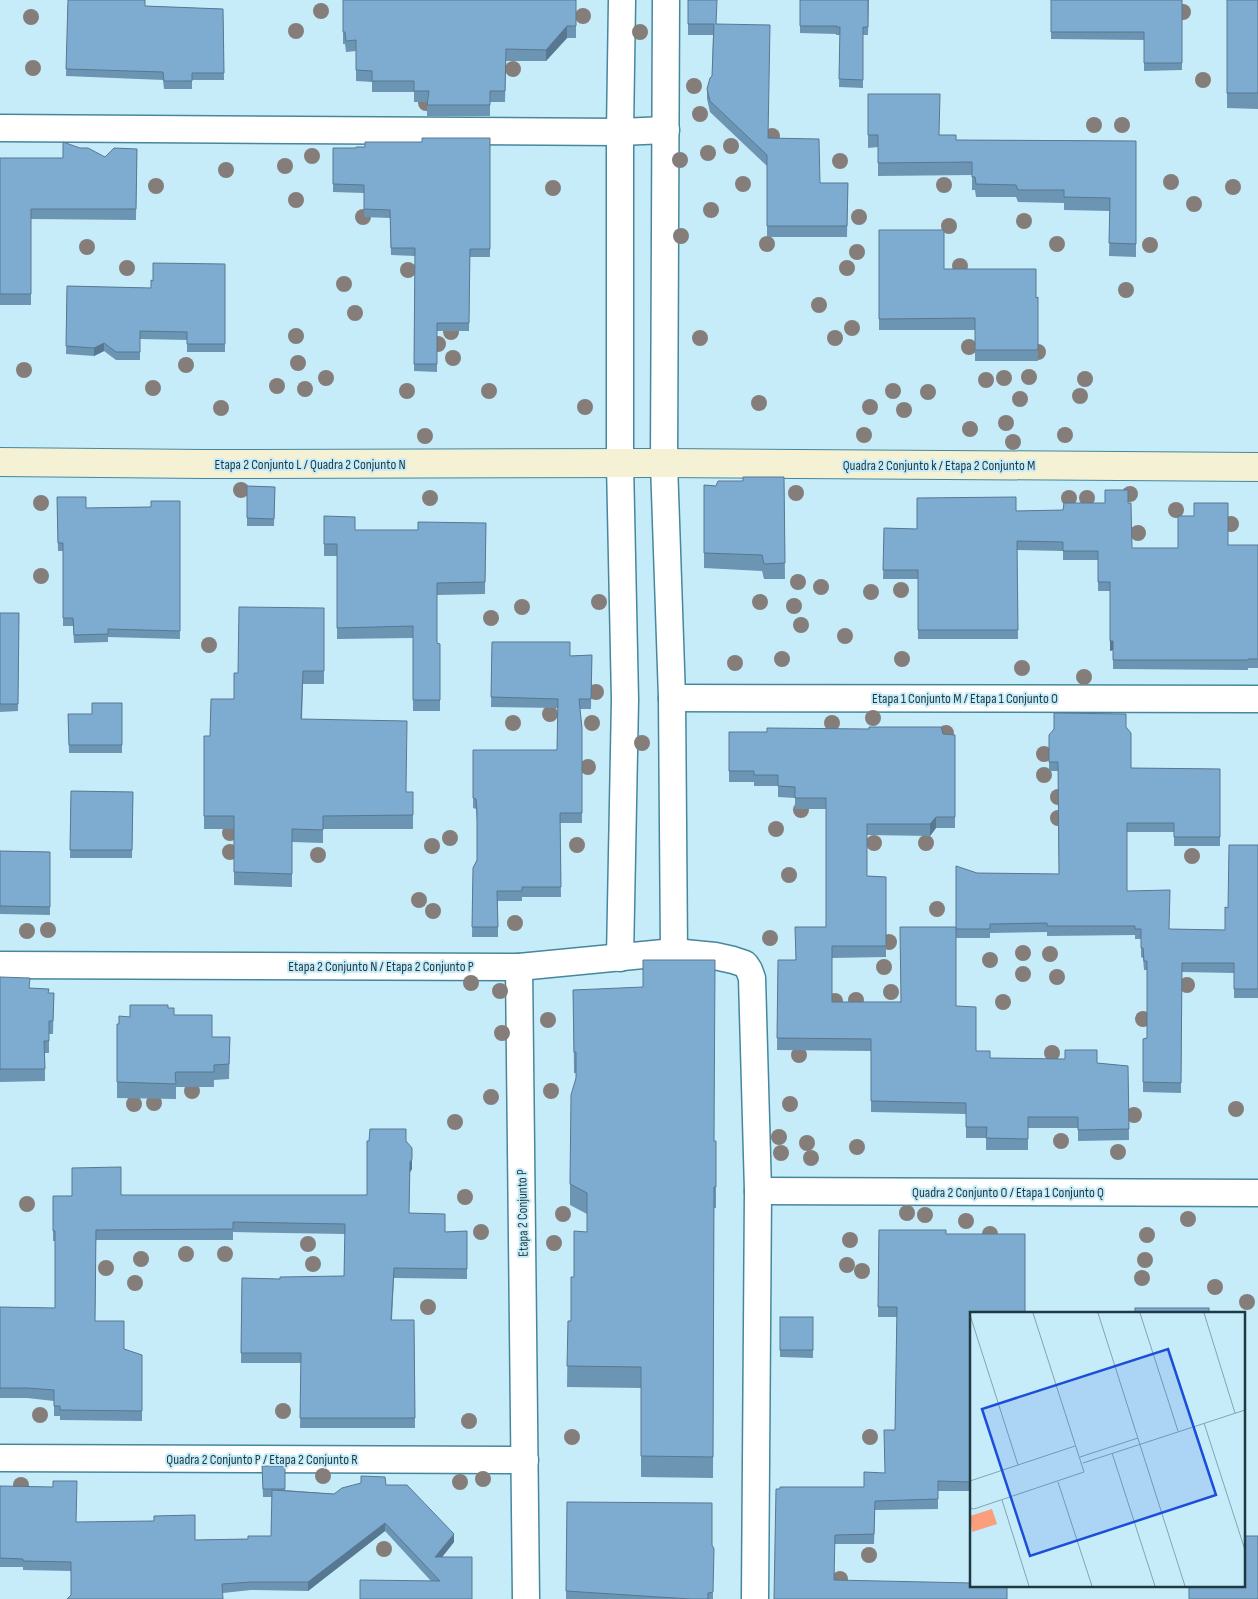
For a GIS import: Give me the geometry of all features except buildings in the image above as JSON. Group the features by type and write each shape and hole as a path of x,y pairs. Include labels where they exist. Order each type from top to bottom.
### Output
{"street":[{"path":"620,958 626,700 620,462 622,0"},
{"path":"666,0 664,463 672,698 674,952"},
{"path":"0,128 620,132 666,130"},
{"name":"Etapa 2 Conjunto L / Quadra 2 Conjunto N","path":"0,462 223,464 620,462"},
{"name":"Quadra 2 Conjunto k / Etapa 2 Conjunto M","path":"620,462 1258,468"},
{"name":"Etapa 1 Conjunto M / Etapa 1 Conjunto O","path":"672,698 1258,699"},
{"name":"Etapa 2 Conjunto N / Etapa 2 Conjunto P","path":"0,965 520,967 674,952 715,956 733,960 745,964 750,970 752,978 758,1190"},
{"name":"Etapa 2 Conjunto P","path":"520,967 526,1599"},
{"path":"756,1599 758,1190"},
{"name":"Quadra 2 Conjunto O / Etapa 1 Conjunto Q","path":"758,1190 1258,1193"},
{"name":"Quadra 2 Conjunto P / Etapa 2 Conjunto R","path":"0,1458 524,1460"}]}
